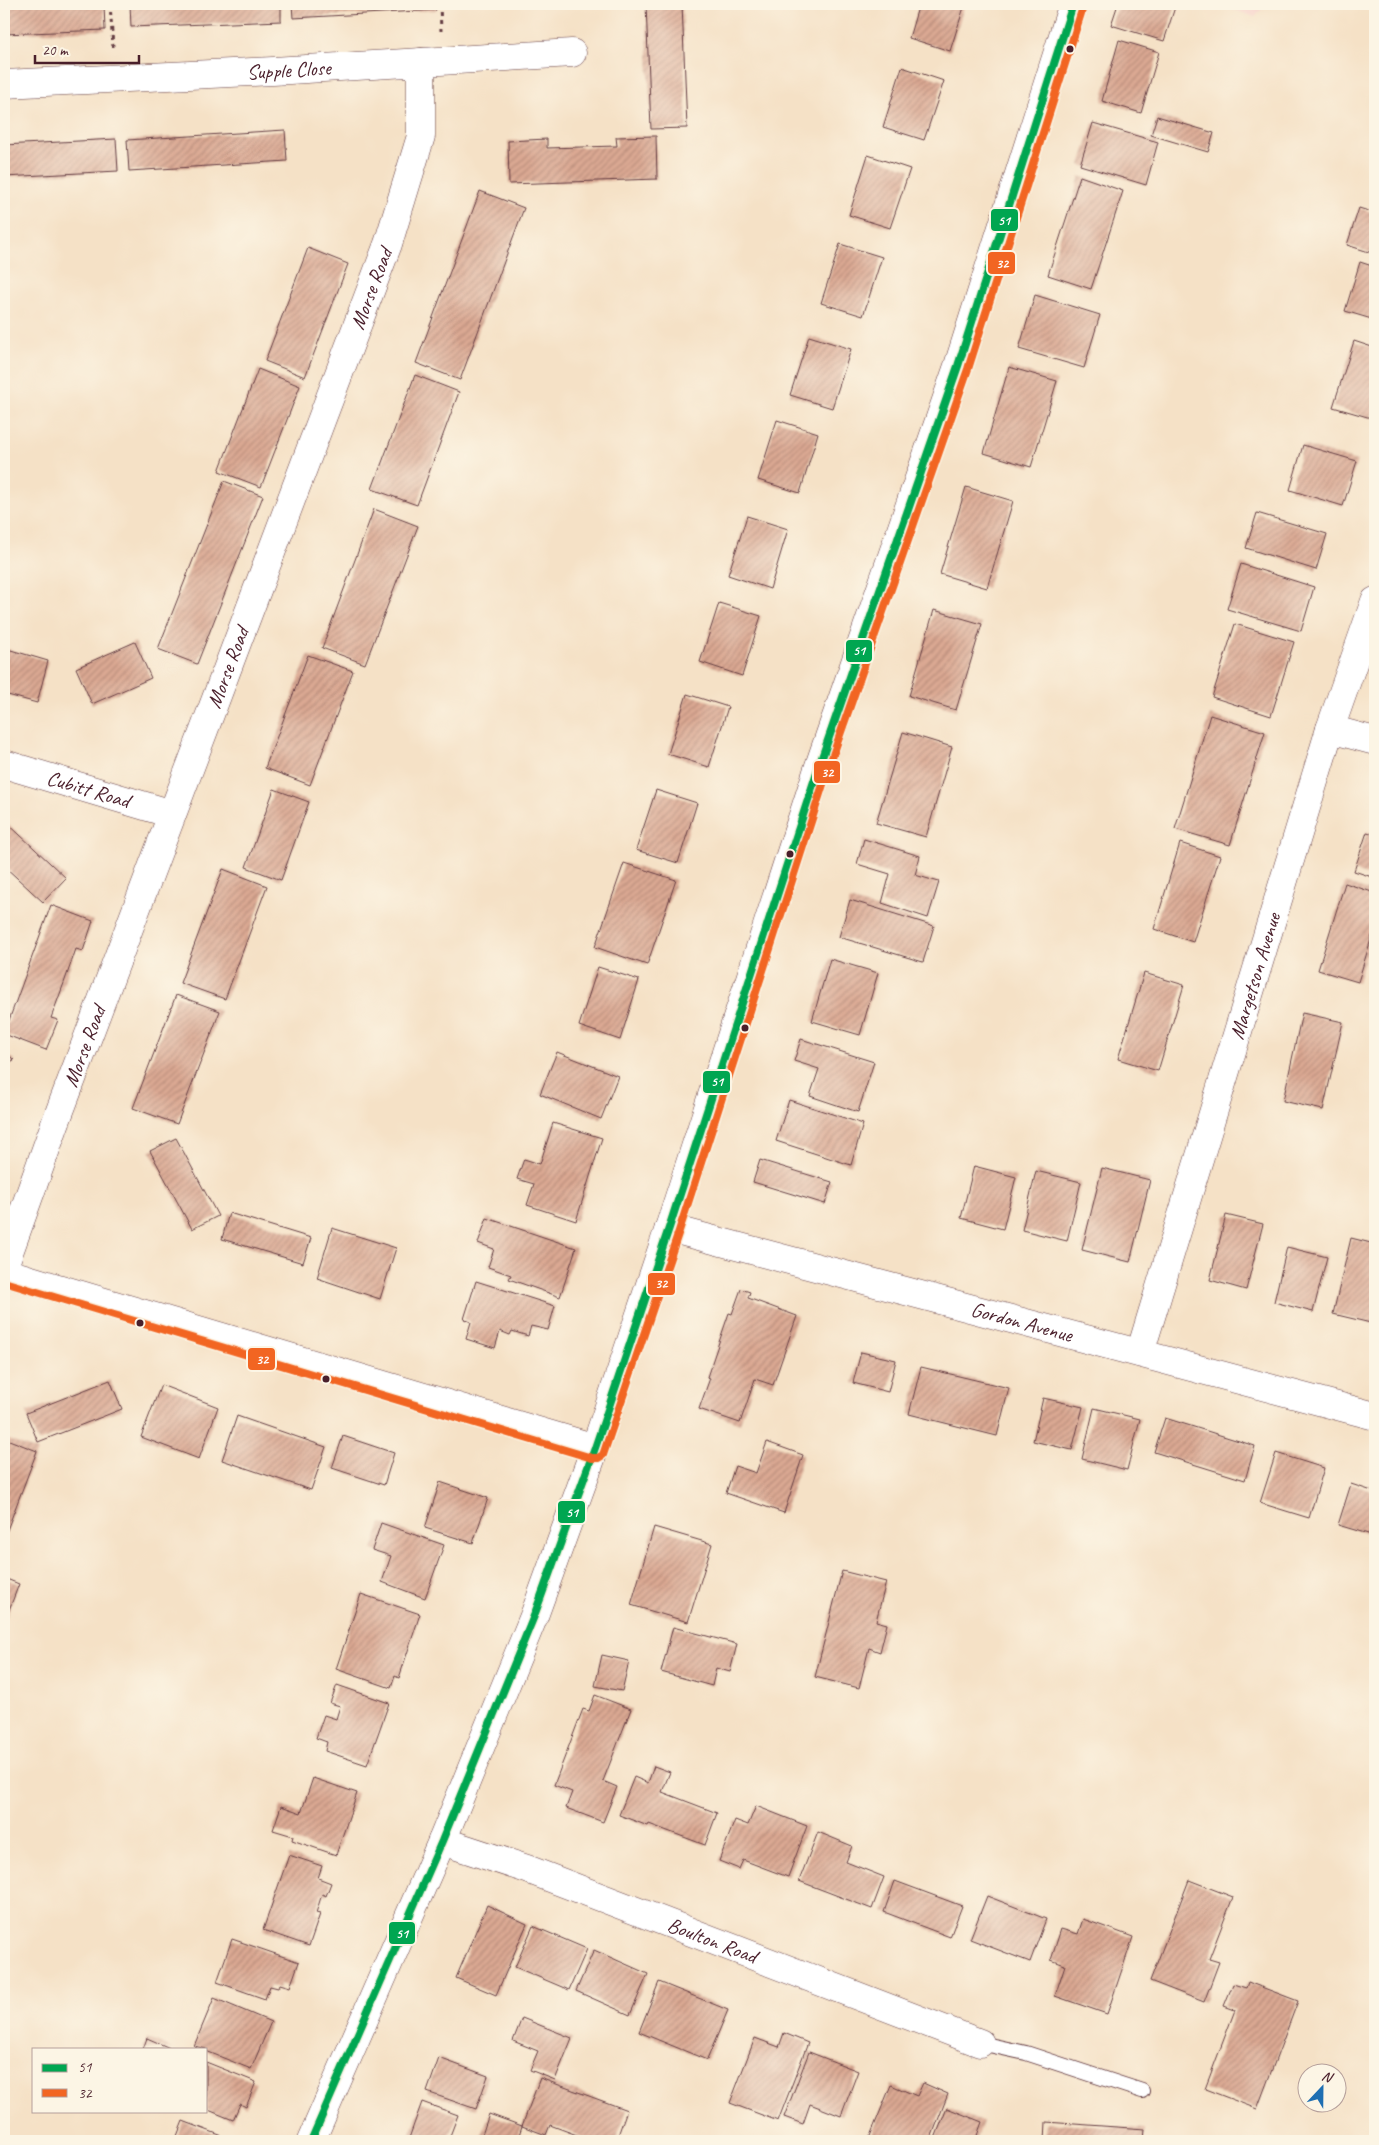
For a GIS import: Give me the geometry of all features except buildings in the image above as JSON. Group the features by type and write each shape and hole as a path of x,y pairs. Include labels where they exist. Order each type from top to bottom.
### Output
{"street":[{"path":"311,2141 442,1842 534,1616 595,1448 669,1228 818,769 958,366 1073,4"},
{"name":"Supple Close","path":"4,84 115,80 572,53"},
{"name":"Morse Road","path":"4,1266 58,1115 388,244 421,136 420,62"},
{"name":"Margetson Avenue","path":"1140,1353 1330,729 1375,601"},
{"path":"1330,729 1375,741"},
{"name":"Cubitt Road","path":"4,764 172,814"},
{"name":"Gordon Avenue","path":"669,1228 1375,1416"},
{"path":"4,1272 595,1448"},
{"name":"Boulton Road","path":"442,1842 528,1869 980,2043"}],"lane":[{"path":"980,2043 1026,2053 1142,2091"}],"path":[{"path":"110,4 115,80"}],"shaded area":[{"path":"1219,4 1266,4 1255,17"}],"transit line":[{"name":"51","path":"311,2141 442,1841 534,1616 595,1448 669,1228 818,769 958,366 1073,4"},
{"name":"32","path":"4,1282 592,1458 598,1458 603,1455 679,1231 827,772 968,369 1083,7"}]}
